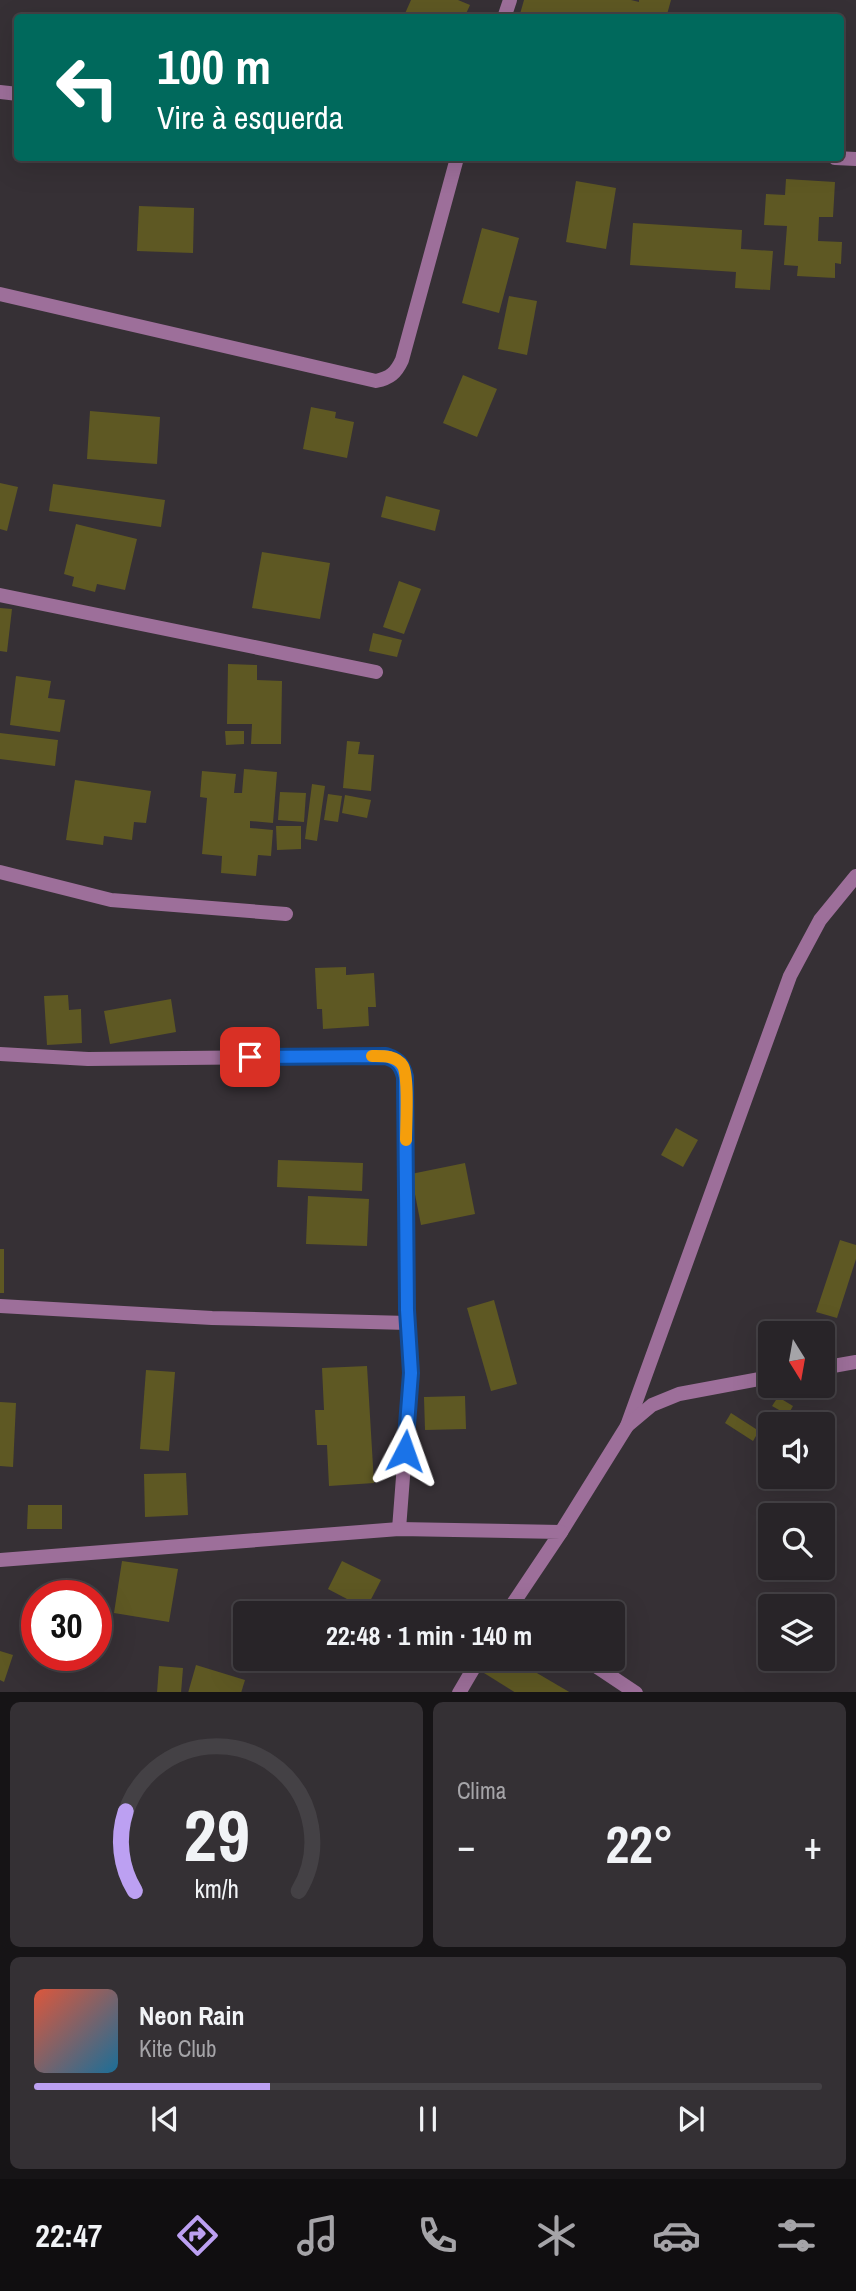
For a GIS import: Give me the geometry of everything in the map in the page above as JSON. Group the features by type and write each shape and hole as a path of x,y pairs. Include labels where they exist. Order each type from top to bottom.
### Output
{"street":[{"path":"0,294 376,381 387,379 397,371 402,360 456,161"},
{"path":"0,595 376,672"},
{"path":"0,872 111,900 286,914"},
{"path":"515,1601 627,1426 790,976 820,920 856,876"},
{"path":"0,1054 88,1059 386,1056 395,1059 402,1066 405,1077 411,1373 399,1529"},
{"path":"0,1306 212,1318 408,1323"},
{"path":"835,1366 856,1362"},
{"path":"627,1426 652,1405 666,1398 758,1379"},
{"path":"0,1560 399,1529 561,1532"},
{"path":"459,1692 472,1671"},
{"path":"604,1671 636,1692"}],"building":[{"path":"411,0 458,0 470,5 466,14 405,14"},
{"path":"524,0 671,0 667,14 520,14"},
{"path":"786,179 835,182 833,217 819,217 818,241 842,242 841,264 835,263 835,278 797,276 798,266 784,265 787,226 764,225 766,194 785,195"},
{"path":"576,181 616,188 606,249 566,242"},
{"path":"139,206 194,208 193,253 137,251"},
{"path":"633,223 742,230 741,249 773,251 770,290 735,288 736,272 630,265"},
{"path":"482,228 519,238 499,313 462,303"},
{"path":"509,296 537,301 527,355 498,349"},
{"path":"463,375 497,389 477,437 443,423"},
{"path":"311,407 336,412 335,418 354,422 347,458 303,449"},
{"path":"90,411 160,417 157,464 87,459"},
{"path":"0,483 18,487 7,531 0,529"},
{"path":"53,484 165,500 161,527 49,511"},
{"path":"386,496 440,510 435,531 381,517"},
{"path":"76,524 137,539 125,590 97,584 95,592 72,586 74,577 64,574"},
{"path":"262,552 330,563 320,619 252,608"},
{"path":"399,581 421,589 404,634 383,627"},
{"path":"0,608 12,609 7,652 0,651"},
{"path":"373,633 402,640 397,657 369,651"},
{"path":"228,664 257,665 257,680 282,681 281,744 251,744 252,724 227,724"},
{"path":"16,676 51,681 48,698 65,700 60,732 10,725"},
{"path":"225,731 244,731 244,744 226,745"},
{"path":"0,733 58,740 55,766 0,759"},
{"path":"347,741 360,742 358,754 374,755 371,791 343,788"},
{"path":"244,769 277,772 273,823 250,821 250,828 273,830 271,856 258,855 256,876 221,873 222,856 202,854 207,798 200,797 202,771 236,774 234,793 242,793"},
{"path":"75,780 151,791 146,823 134,822 132,840 104,836 103,845 66,840"},
{"path":"312,784 325,786 317,841 305,839"},
{"path":"280,792 306,793 304,822 278,820"},
{"path":"328,794 342,796 338,822 324,820"},
{"path":"345,795 371,800 367,818 342,813"},
{"path":"276,826 301,826 301,849 277,850"},
{"path":"346,967 346,975 374,973 376,1007 368,1007 369,1026 323,1029 322,1009 317,1009 315,968"},
{"path":"68,995 69,1010 81,1009 82,1043 47,1045 44,996"},
{"path":"171,999 176,1032 110,1044 104,1011"},
{"path":"676,1128 698,1140 683,1167 661,1155"},
{"path":"278,1160 363,1163 362,1191 277,1187"},
{"path":"465,1163 475,1214 421,1225 411,1174"},
{"path":"308,1196 369,1199 367,1246 306,1244"},
{"path":"840,1240 856,1245 856,1259 837,1318 816,1312"},
{"path":"0,1249 4,1249 4,1293 0,1293"},
{"path":"494,1300 517,1384 491,1391 467,1308"},
{"path":"367,1366 374,1483 329,1486 327,1445 317,1445 315,1410 324,1410 322,1368"},
{"path":"146,1370 175,1372 169,1451 140,1449"},
{"path":"465,1396 466,1429 425,1430 424,1397"},
{"path":"780,1398 793,1406 790,1412 783,1412 772,1406"},
{"path":"0,1402 16,1403 13,1467 0,1466"},
{"path":"731,1413 758,1433 753,1441 725,1423"},
{"path":"186,1473 188,1515 145,1517 144,1474"},
{"path":"28,1505 62,1505 62,1529 27,1529"},
{"path":"122,1561 178,1569 169,1622 114,1613"},
{"path":"342,1561 381,1580 370,1601 351,1601 328,1589"},
{"path":"0,1651 13,1655 4,1682 0,1680"},
{"path":"196,1665 245,1680 241,1692 188,1692"},
{"path":"159,1666 183,1668 181,1692 157,1692"},
{"path":"485,1671 533,1671 569,1692 514,1692 484,1673"}],"slow traffic":[{"path":"372,1056 395,1059 402,1066 405,1077 406,1140"}],"route":[{"path":"250,1057 386,1056 395,1059 402,1066 405,1077 407,1310 411,1373 405,1451"}]}
